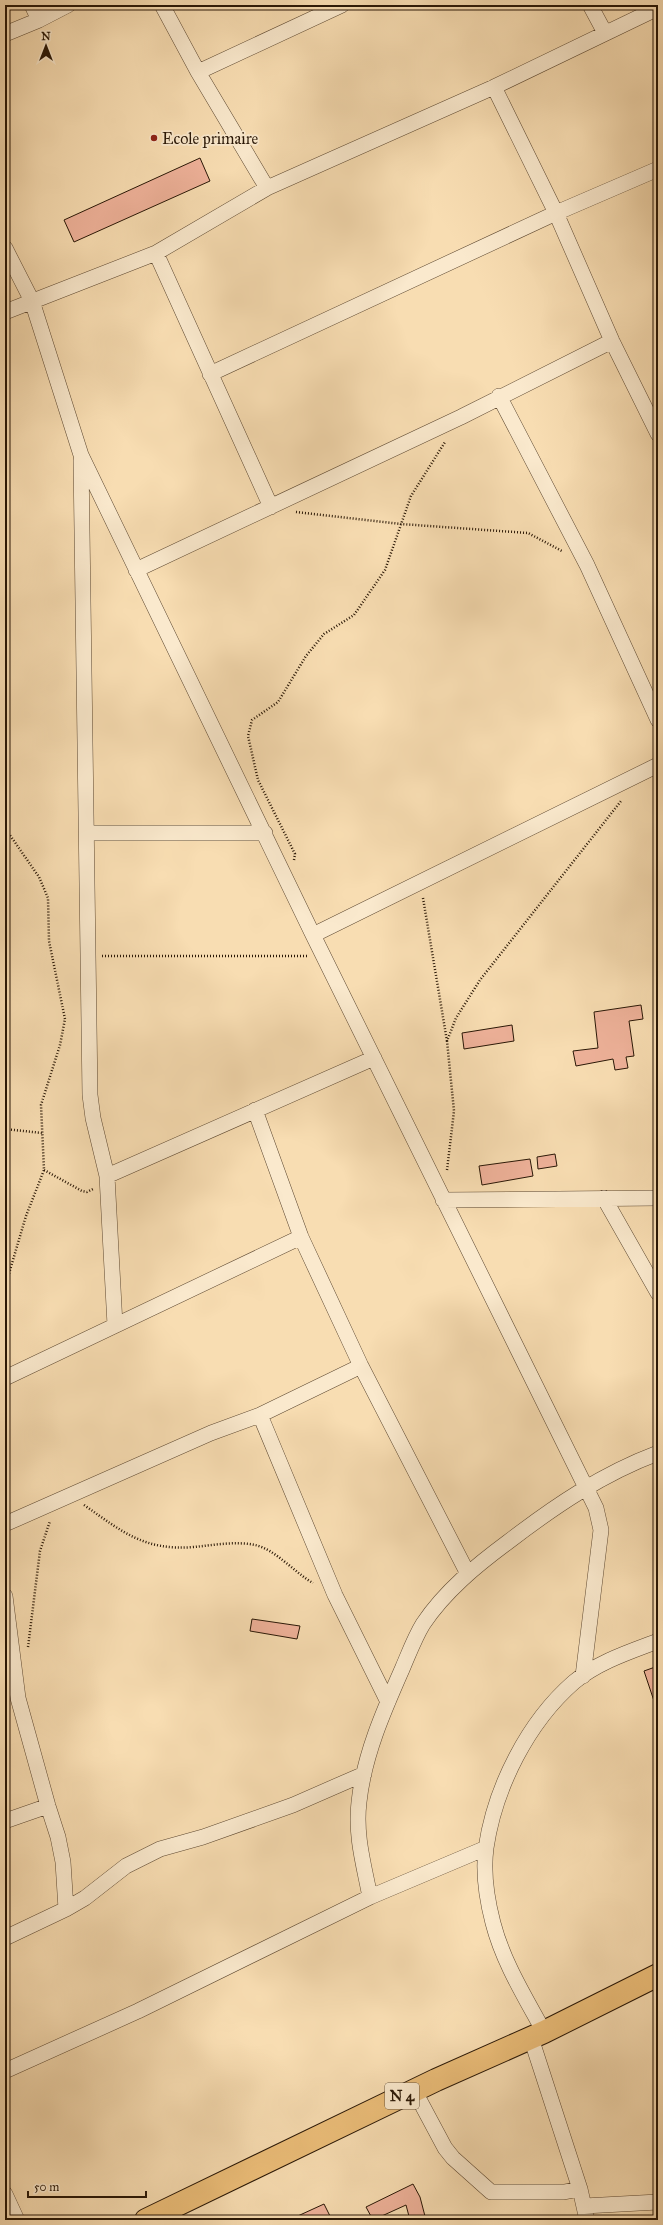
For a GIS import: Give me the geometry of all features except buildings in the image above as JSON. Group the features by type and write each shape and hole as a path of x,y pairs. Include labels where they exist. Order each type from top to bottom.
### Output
{"highway":[{"name":"N 4","path":"146,2220 414,2090 537,2035 658,1975"}],"street":[{"path":"32,5 39,20"},
{"path":"5,34 39,20 68,5"},
{"path":"162,5 198,72 267,188"},
{"path":"198,72 342,5"},
{"path":"590,5 604,33"},
{"path":"5,312 156,253 267,188 494,87 658,8"},
{"path":"494,87 556,213 612,341 658,434"},
{"path":"210,374 556,213 658,169"},
{"path":"5,248 32,301 81,455 443,1200 596,1508 601,1530 583,1676"},
{"path":"156,253 271,507"},
{"path":"136,570 461,417 499,396 612,341"},
{"path":"499,396 587,565 658,720"},
{"path":"81,455 90,956 90,1095 93,1118 107,1176 115,1325"},
{"path":"313,934 421,883 658,765"},
{"path":"87,833 264,833"},
{"path":"107,1176 374,1058"},
{"path":"255,1110 301,1237 361,1366 468,1574"},
{"path":"604,1198 658,1293"},
{"path":"443,1200 658,1198"},
{"path":"5,1378 301,1237"},
{"path":"5,1524 71,1493 211,1433 260,1415 361,1366"},
{"path":"260,1415 335,1596 388,1702"},
{"path":"370,1897 360,1854 359,1802 364,1774 376,1734 388,1702 423,1624 435,1608 468,1574 515,1537 586,1486 636,1461 658,1453"},
{"path":"5,1596 18,1698 58,1837 63,1862 66,1909"},
{"path":"658,1641 614,1658 583,1676 551,1706 524,1744 501,1794 486,1848 486,1880 492,1922 500,1946 517,1983 537,2035 580,2189 585,2213 658,2202"},
{"path":"5,1938 86,1898 126,1866 160,1849 203,1837 293,1805 364,1774"},
{"path":"5,1820 48,1806"},
{"path":"5,2071 138,2011 370,1897 486,1848"},
{"path":"414,2090 445,2148 453,2158 491,2192 564,2192 580,2189"},
{"path":"5,2194 17,2220"}],"path":[{"path":"290,884 295,854 258,780 248,736 252,720 278,702 306,656 324,634 354,615 385,570 411,496 461,417"},
{"path":"271,507 318,516 401,524 528,533 587,565"},
{"path":"447,1041 456,1018 480,980 622,799"},
{"path":"5,828 39,877 48,898 49,940 65,1019 60,1045 41,1105 44,1170 26,1216 5,1286"},
{"path":"421,883 447,1041 454,1111 443,1200"},
{"path":"90,956 324,956"},
{"path":"5,1129 42,1133"},
{"path":"44,1170 87,1192 92,1191 107,1176"},
{"path":"71,1493 128,1536 143,1542 164,1547 185,1548 240,1543 257,1545 269,1551 304,1578 335,1596"},
{"path":"15,1669 21,1664 27,1653 40,1552 52,1518"}],"place":[{"name":"Ecole primaire","path":"154,138"}]}
